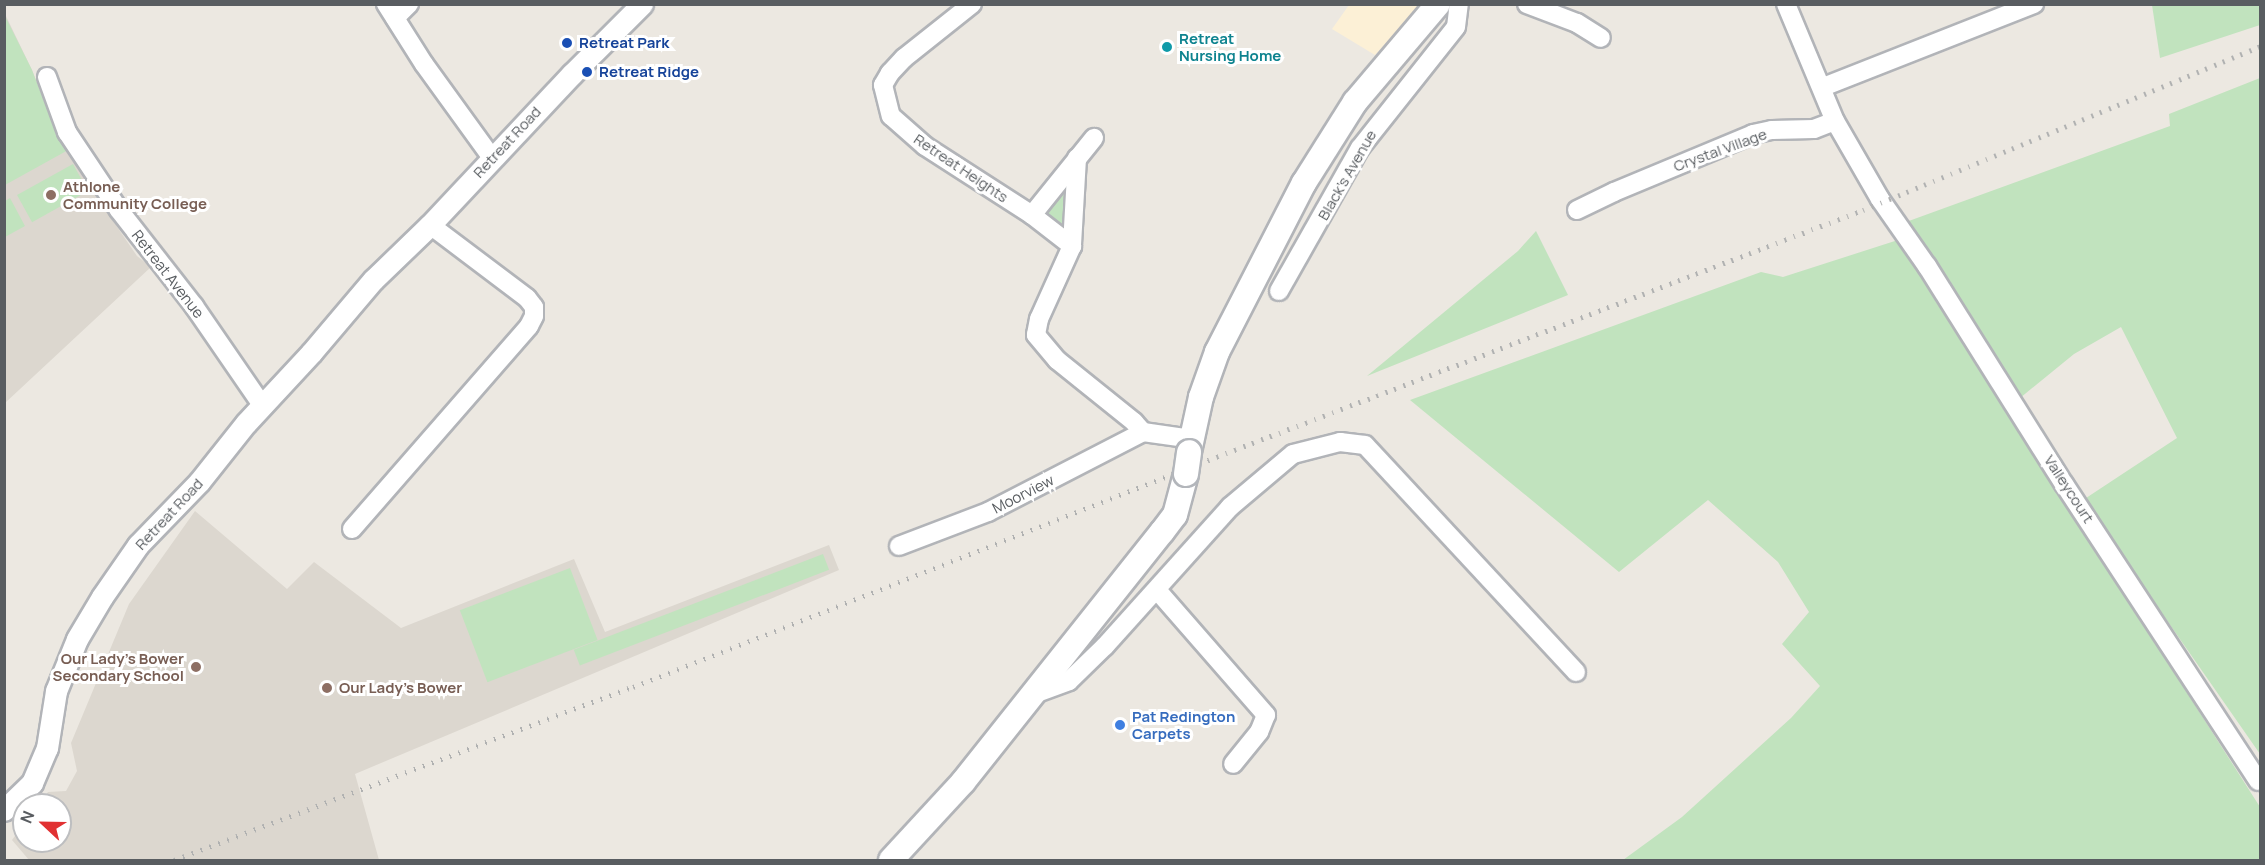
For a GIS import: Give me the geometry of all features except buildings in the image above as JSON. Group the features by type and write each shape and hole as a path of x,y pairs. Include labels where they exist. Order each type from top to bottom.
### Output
{"main road":[{"path":"891,861 963,782 1175,515 1201,397 1217,352 1304,183 1355,102 1438,4"}],"street":[{"path":"409,4 391,11 492,158"},
{"name":"Retreat Road","path":"4,810 32,783 47,748 56,691 77,639 102,597 138,545 199,482 262,405 311,353 368,275 430,225 642,4"},
{"name":"Black's Avenue","path":"1279,291 1360,148 1456,27 1459,4"},
{"path":"1527,4 1577,22 1601,38"},
{"path":"1786,4 1823,87 1835,121"},
{"path":"1823,87 2034,4"},
{"name":"Retreat Heights","path":"964,7 904,58 890,73 883,86 891,116 925,146 1032,215 1072,246"},
{"name":"Retreat Avenue","path":"47,77 67,132 119,210 194,306 262,405"},
{"name":"Valleycourt","path":"1835,121 1880,199 1927,266 2064,484 2258,781"},
{"name":"Crystal Village","path":"1577,210 1614,192 1753,134 1772,130 1814,129 1835,121"},
{"path":"1032,215 1094,138"},
{"path":"1077,158 1072,246 1039,319 1036,335 1057,360 1143,432 1189,455"},
{"path":"352,529 529,326 534,316 534,307 527,298 430,225"},
{"name":"Moorview","path":"898,546 988,512 1143,432"},
{"path":"1034,694 1068,681 1157,590 1230,507 1293,454 1340,442 1365,445 1576,672"},
{"path":"1157,590 1266,715 1259,732 1233,764"}],"shaded area":[{"path":"1349,5 1420,5 1375,55 1332,29"},
{"name":"Athlone Community College","path":"5,14 32,70 51,119 109,215 137,256 151,267 5,403"},
{"name":"Our Lady's Bower","path":"195,511 287,589 314,562 401,628 574,559 605,632 829,545 839,570 355,774 379,860 29,860 23,853 72,853 72,793 47,793 66,791 77,771 71,743 129,604"}],"green space":[{"path":"2152,5 2260,5 2260,25 2160,58"},
{"path":"4,14 32,70 51,119 70,149 5,185"},
{"path":"2260,78 2260,754 2083,500 2177,438 2121,327 2074,354 2020,398 1906,222 2170,126 2169,114"},
{"path":"1077,159 1072,246 1032,215"},
{"path":"73,164 88,191 32,222 17,195"},
{"path":"10,198 25,226 5,237 5,201"},
{"path":"1536,231 1568,295 1367,376 1518,251"},
{"path":"1898,240 2260,807 2260,860 1623,860 1682,817 1791,718 1820,686 1782,644 1809,612 1778,562 1708,500 1619,572 1410,400 1761,272 1783,277"},
{"path":"823,554 829,570 580,666 574,650"},
{"path":"570,568 598,640 487,682 460,610"}],"railway":[{"path":"174,860 633,687 1208,460 1863,210 2260,46"}],"place":[{"name":"Retreat Park","path":"567,43"},
{"name":"Retreat Nursing Home","path":"1167,47"},
{"name":"Retreat Ridge","path":"587,72"},
{"name":"Athlone Community College","path":"51,195"},
{"name":"Our Lady's Bower Secondary School","path":"196,667"},
{"name":"Our Lady's Bower","path":"327,688"},
{"name":"Pat Redington Carpets","path":"1120,725"}]}
